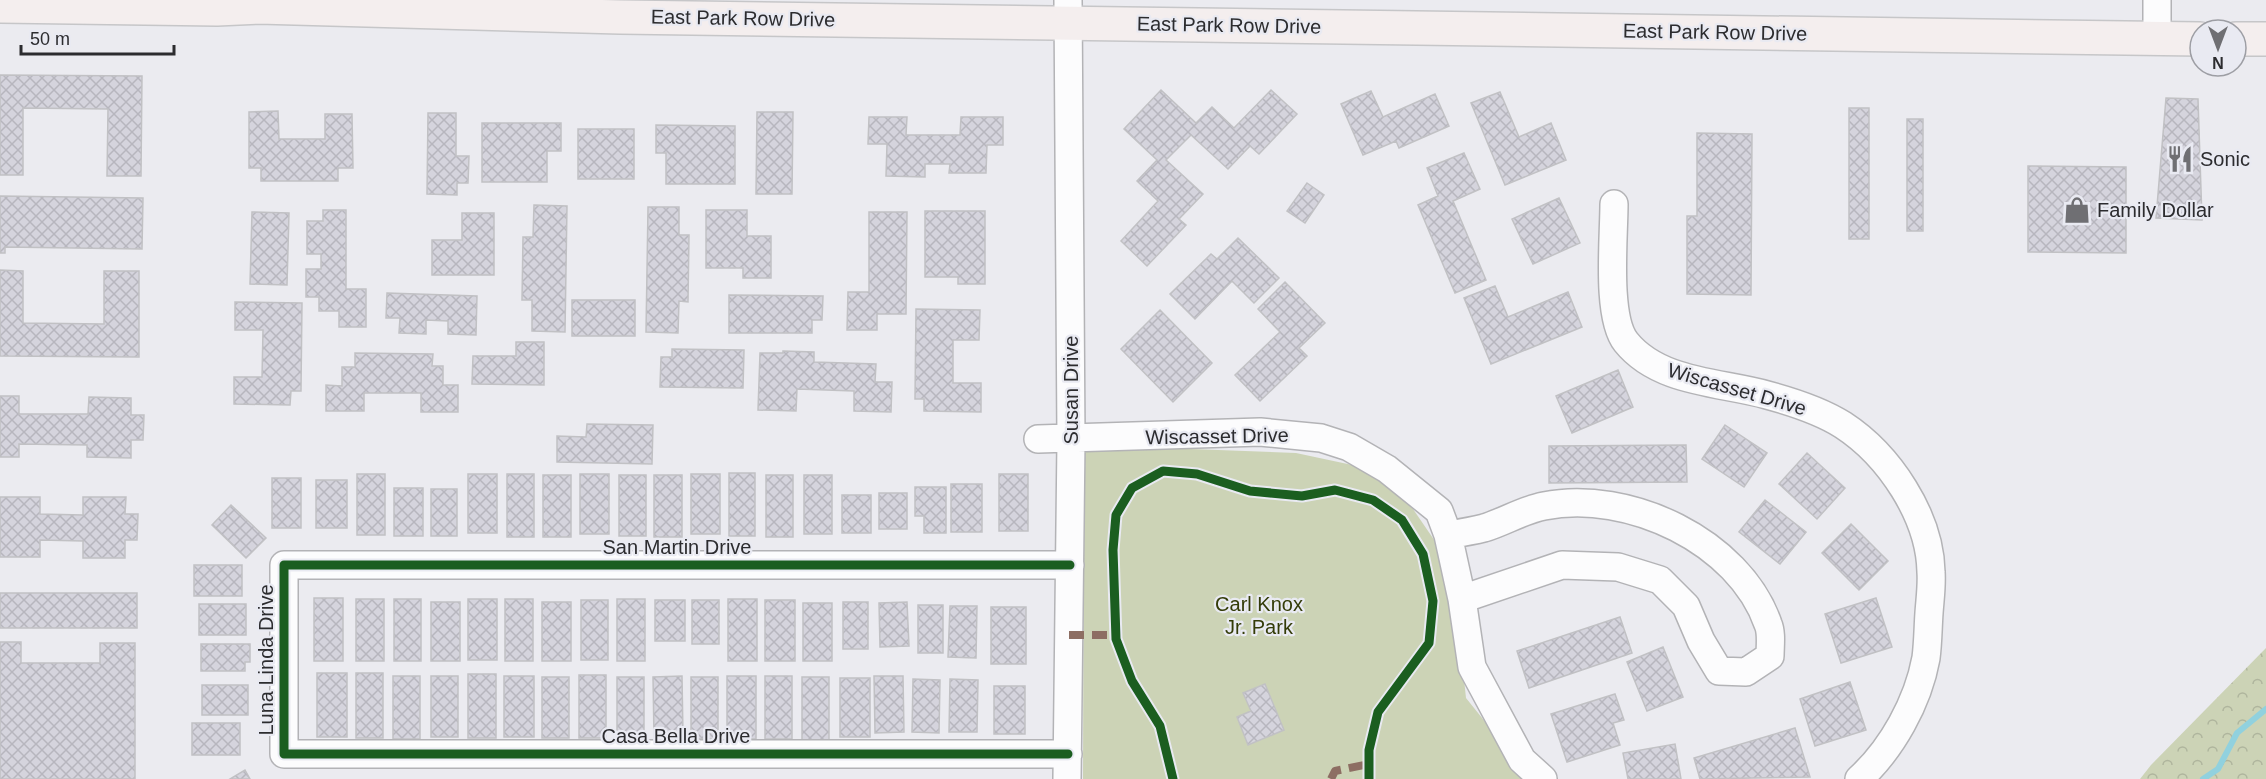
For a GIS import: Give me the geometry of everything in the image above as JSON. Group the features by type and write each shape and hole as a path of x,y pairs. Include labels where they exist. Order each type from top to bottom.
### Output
{"main road":[{"name":"East Park Row Drive","path":"0,6 243,4 620,17 1068,11 2188,39"},
{"path":"2248,39 2266,39"}],"street":[{"path":"2157,0 2157,38"},
{"name":"Susan Drive","path":"1067,766 1071,440 1068,11"},
{"name":"Wiscasset Drive","path":"1614,204 1614,319 1626,342 1651,364 1696,380 1767,395 1814,410 1843,425 1866,444 1892,472 1913,506 1926,539 1932,571 1926,658 1916,695 1899,727 1871,768 1859,779"},
{"name":"Wiscasset Drive","path":"1038,439 1071,440 1260,432 1321,438 1349,447 1387,469 1439,511 1448,535 1462,599 1472,667 1522,760 1543,779"},
{"path":"1448,535 1482,528 1544,506 1602,503 1662,519 1706,544 1749,586 1769,626 1770,656 1746,672 1719,671 1701,641 1686,606 1667,586 1660,580 1618,567 1562,565 1462,599"},
{"name":"San Martin Drive","path":"284,566 1070,566"},
{"name":"Luna Linda Drive","path":"284,566 284,754"},
{"name":"Casa Bella Drive","path":"284,754 1067,766"}],"green space":[{"name":"Carl Knox Jr. Park","path":"1137,447 1296,453 1357,466 1395,491 1413,509 1452,566 1466,698 1531,779 1083,779 1084,451"},
{"path":"2266,648 2266,779 2140,779 2151,765"}],"building":[{"path":"0,75 142,76 141,176 107,176 108,109 23,108 23,175 0,175"},
{"path":"1161,90 1196,123 1212,107 1234,128 1271,90 1297,114 1259,154 1250,146 1228,169 1191,135 1166,160 1203,194 1179,219 1186,225 1147,266 1121,241 1158,201 1137,181 1157,160 1124,129"},
{"path":"1371,91 1383,117 1435,94 1449,126 1399,148 1396,141 1363,155 1341,104"},
{"path":"1500,92 1519,137 1551,123 1566,160 1505,185 1471,103"},
{"name":"Sonic","path":"2166,98 2198,99 2202,220 2156,218"},
{"path":"1849,108 1869,108 1869,239 1849,239"},
{"path":"278,111 279,139 325,139 325,114 352,114 353,168 338,168 338,181 261,181 261,168 249,168 249,112"},
{"path":"757,112 793,112 792,194 756,194"},
{"path":"428,113 456,113 456,156 469,156 468,183 457,183 457,195 427,194"},
{"path":"869,117 907,117 906,135 960,135 961,117 1003,117 1003,145 987,145 986,173 949,173 950,164 925,164 925,177 886,176 887,144 868,144"},
{"path":"1907,119 1923,119 1923,231 1907,231"},
{"path":"482,123 561,123 561,151 547,151 547,182 482,182"},
{"path":"656,125 735,126 735,184 666,184 666,153 656,153"},
{"path":"578,129 634,129 634,179 578,179"},
{"path":"1697,133 1752,134 1751,295 1687,294 1687,216 1697,216"},
{"path":"1464,153 1480,189 1453,201 1486,280 1455,293 1418,205 1438,196 1427,168"},
{"name":"Family Dollar","path":"2028,166 2126,167 2126,253 2028,252"},
{"path":"1307,183 1324,195 1305,223 1287,211"},
{"path":"0,196 143,198 142,249 5,247 5,253 0,253"},
{"path":"1559,198 1580,243 1533,264 1512,219"},
{"path":"534,205 567,206 565,332 532,331 532,300 522,300 523,237 533,237"},
{"path":"648,207 679,207 679,235 689,235 688,302 679,301 678,333 646,332"},
{"path":"323,210 346,210 346,289 366,289 366,327 339,327 339,311 319,311 319,297 306,297 306,269 321,269 321,254 307,254 307,221 323,221"},
{"path":"706,210 747,210 747,236 771,236 771,278 743,278 743,268 706,268"},
{"path":"925,211 985,211 985,284 958,284 958,277 925,277"},
{"path":"252,212 289,213 287,285 250,284"},
{"path":"869,212 907,212 906,314 877,314 877,330 847,330 848,292 869,292"},
{"path":"462,213 494,213 494,275 432,275 432,240 462,240"},
{"path":"1238,238 1279,278 1254,303 1232,281 1195,319 1170,294 1211,254 1217,259"},
{"path":"0,270 23,271 23,323 104,324 104,271 139,271 139,357 0,356"},
{"path":"1285,282 1325,323 1299,348 1307,356 1260,401 1235,375 1280,332 1258,309"},
{"path":"1495,286 1508,317 1568,292 1582,327 1491,364 1464,298"},
{"path":"387,293 477,296 476,335 448,334 448,321 426,320 426,334 399,333 400,318 386,318"},
{"path":"729,295 823,296 822,320 812,320 812,333 729,333"},
{"path":"572,300 635,300 635,336 572,336"},
{"path":"235,302 302,303 301,391 291,391 290,405 234,404 234,377 262,377 263,330 235,330"},
{"path":"916,309 980,310 979,340 953,340 953,383 981,383 981,412 924,411 924,399 915,399"},
{"path":"1160,310 1212,363 1173,402 1121,349"},
{"path":"516,342 544,342 544,385 472,384 473,356 516,356"},
{"path":"672,349 744,350 743,388 660,387 661,357 672,357"},
{"path":"783,351 814,352 814,362 876,364 875,382 892,382 891,412 854,411 854,391 797,389 796,411 758,410 760,353 783,353"},
{"path":"355,353 433,354 432,366 443,366 443,385 458,385 458,412 421,412 421,393 364,393 364,411 326,411 326,385 342,386 342,367 355,367"},
{"path":"1618,370 1633,407 1572,433 1556,396"},
{"path":"0,396 19,396 19,414 88,414 89,397 131,398 131,415 144,415 143,440 131,440 131,458 87,457 87,445 19,444 19,457 0,457"},
{"path":"587,424 653,425 652,464 557,462 557,436 586,437"},
{"path":"1725,425 1767,453 1744,487 1702,459"},
{"path":"1686,445 1687,482 1549,483 1549,446"},
{"path":"1807,453 1845,488 1817,519 1779,484"},
{"path":"729,473 755,473 755,536 729,536"},
{"path":"357,474 385,474 385,535 357,535"},
{"path":"468,474 497,474 497,533 468,533"},
{"path":"507,474 534,474 534,537 507,537"},
{"path":"580,474 609,474 609,534 580,534"},
{"path":"691,474 720,474 720,534 691,534"},
{"path":"999,474 1028,474 1028,531 999,531"},
{"path":"543,475 571,475 571,537 543,537"},
{"path":"619,475 646,475 646,536 619,536"},
{"path":"654,475 682,475 682,537 654,537"},
{"path":"766,475 793,475 793,537 766,537"},
{"path":"804,475 832,475 832,534 804,534"},
{"path":"272,478 301,478 301,528 272,528"},
{"path":"316,480 347,480 347,528 316,528"},
{"path":"951,484 982,484 982,532 951,532"},
{"path":"915,487 946,487 946,533 924,533 924,516 915,516"},
{"path":"394,488 423,488 423,536 394,536"},
{"path":"431,489 457,489 457,536 431,536"},
{"path":"879,493 907,493 907,529 879,529"},
{"path":"842,495 871,495 871,533 842,533"},
{"path":"0,497 40,497 40,514 83,515 83,497 126,497 125,514 138,514 137,540 125,540 125,558 83,558 83,541 40,540 40,557 0,557"},
{"path":"1765,500 1806,532 1780,564 1739,532"},
{"path":"231,505 266,538 246,558 212,525"},
{"path":"1851,524 1888,561 1859,590 1822,553"},
{"path":"194,565 242,565 242,596 194,596"},
{"path":"0,593 137,593 137,628 0,628"},
{"path":"314,598 343,598 343,661 314,661"},
{"path":"1876,598 1892,647 1841,663 1825,614"},
{"path":"356,599 384,599 384,661 356,661"},
{"path":"394,599 421,599 421,661 394,661"},
{"path":"468,599 497,599 497,660 468,660"},
{"path":"505,599 533,599 533,661 505,661"},
{"path":"617,599 645,599 645,661 617,661"},
{"path":"728,599 757,599 757,661 728,661"},
{"path":"581,600 608,600 608,660 581,660"},
{"path":"655,600 685,600 685,641 655,641"},
{"path":"692,600 719,600 719,644 692,644"},
{"path":"765,600 795,600 795,661 765,661"},
{"path":"431,602 460,602 460,661 431,661"},
{"path":"542,602 571,602 571,661 542,661"},
{"path":"843,602 868,602 868,649 843,649"},
{"path":"907,602 909,646 880,647 879,603"},
{"path":"803,603 832,603 832,661 803,661"},
{"path":"199,604 246,604 246,635 199,635"},
{"path":"918,605 943,605 943,653 918,653"},
{"path":"950,606 977,606 976,658 948,657"},
{"path":"991,607 1026,607 1026,664 991,664"},
{"path":"1620,617 1632,653 1529,688 1517,651"},
{"path":"0,642 21,642 21,663 100,663 100,643 135,643 135,779 0,779"},
{"path":"201,644 250,644 250,662 245,662 245,671 201,671"},
{"path":"1663,647 1683,697 1647,711 1627,662"},
{"path":"317,673 347,673 347,737 317,737"},
{"path":"356,673 383,673 383,738 356,738"},
{"path":"468,674 496,674 496,738 468,738"},
{"path":"579,675 606,675 606,738 579,738"},
{"path":"393,676 420,676 420,739 393,739"},
{"path":"431,676 458,676 458,737 431,737"},
{"path":"504,676 534,676 534,737 504,737"},
{"path":"682,676 683,736 654,737 653,677"},
{"path":"727,676 756,676 756,739 727,739"},
{"path":"765,676 792,676 792,739 765,739"},
{"path":"874,676 903,676 904,732 875,733"},
{"path":"542,677 569,677 569,738 542,738"},
{"path":"617,677 644,677 644,739 617,739"},
{"path":"691,677 718,677 718,739 691,739"},
{"path":"802,677 829,677 829,740 802,740"},
{"path":"840,678 870,678 870,737 840,737"},
{"path":"913,679 940,680 939,733 912,732"},
{"path":"950,679 978,680 977,732 949,732"},
{"path":"1850,682 1866,730 1815,746 1800,699"},
{"path":"1265,684 1284,730 1248,745 1237,717 1251,711 1243,693"},
{"path":"202,685 248,685 248,715 202,715"},
{"path":"994,686 1025,686 1025,734 994,734"},
{"path":"1615,694 1624,720 1613,723 1620,745 1567,762 1551,714"},
{"path":"192,723 240,723 240,755 192,755"},
{"path":"1795,728 1810,777 1700,779 1694,758"},
{"path":"1675,744 1681,779 1628,779 1623,753"},
{"path":"245,770 250,779 230,779"}],"waterway":[{"path":"2203,779 2218,769 2237,733 2266,709"}],"marked path":[{"path":"1069,635 1116,635"},
{"path":"1331,779 1335,771 1369,764"}],"cycle path":[{"path":"1173,779 1160,726 1132,681 1116,639 1113,550 1116,515 1132,488 1163,471 1197,474 1250,491 1302,496 1335,490 1373,500 1402,520 1423,554 1433,601 1429,643 1378,712 1369,750 1369,779"},
{"path":"1068,754 284,754 284,565 1070,565"}],"place":[{"name":"Sonic","path":"2180,159"},
{"name":"Family Dollar","path":"2077,210"}]}
